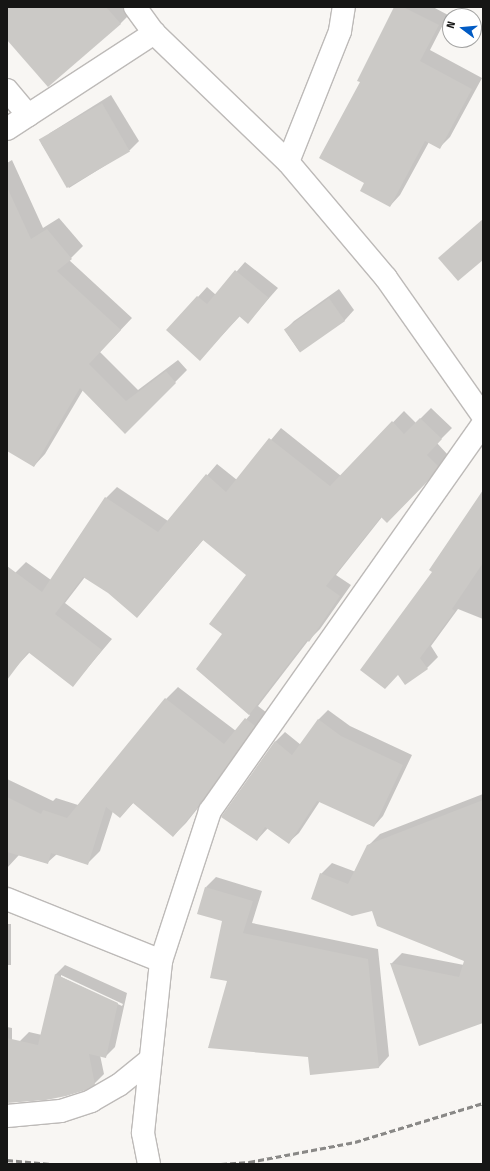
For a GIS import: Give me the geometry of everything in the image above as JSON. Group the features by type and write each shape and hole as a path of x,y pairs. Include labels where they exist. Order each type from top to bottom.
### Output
{"street":[{"path":"135,7 154,33 288,162 386,278 483,416"},
{"path":"288,162 340,31 344,7"},
{"path":"7,128 154,33"},
{"path":"7,90 28,115"},
{"path":"149,1164 143,1133 161,961 210,811 483,424"},
{"path":"7,898 161,961"},
{"path":"7,1116 61,1111 91,1101 119,1085 150,1060"}],"building":[{"path":"7,7 106,7 121,24 48,87 7,40"},
{"path":"394,7 403,7 439,25 420,61 472,89 440,149 425,141 390,207 360,191 364,183 319,158 360,82 357,81"},
{"path":"102,103 130,151 67,188 39,140"},
{"path":"7,187 31,239 47,229 72,259 57,271 121,330 89,364 126,401 166,371 176,383 125,434 80,388 34,467 7,451"},
{"path":"483,219 483,260 458,281 438,258"},
{"path":"235,270 269,298 248,324 239,316 200,361 166,330 197,296 207,304"},
{"path":"329,298 345,321 300,352 284,330"},
{"path":"420,418 442,439 427,455 438,466 427,482 387,523 381,517 326,586 340,596 309,642 307,640 249,715 196,669 222,634 209,624 246,575 203,540 137,618 108,593 83,577 55,614 102,650 73,687 28,652 7,680 7,566 42,592 105,497 158,532 206,474 226,492 269,438 330,486 392,421 404,434"},
{"path":"483,490 483,563 452,609 455,611 420,658 428,669 405,685 398,675 385,689 360,670 432,572 429,570"},
{"path":"165,698 224,744 245,718 255,726 198,807 173,837 133,803 120,818 106,807 88,865 51,853 48,864 7,852 7,797 41,814 43,810 67,818"},
{"path":"318,719 341,736 403,765 374,827 317,801 289,844 265,827 257,841 221,817 275,741 292,755"},
{"path":"483,800 483,1023 419,1046 390,963 459,977 464,961 377,926 372,911 352,916 311,899 320,873 348,884 367,845"},
{"path":"205,887 253,901 243,933 368,959 379,1068 310,1075 308,1057 208,1048 227,981 210,978 222,921 197,914"},
{"path":"55,974 118,1003 106,1058 89,1054 95,1085 86,1090 46,1100 7,1103 7,1038 38,1045"}],"railway":[{"path":"221,1164 249,1162 355,1142 483,1103"},
{"path":"7,1160 51,1164"}]}
